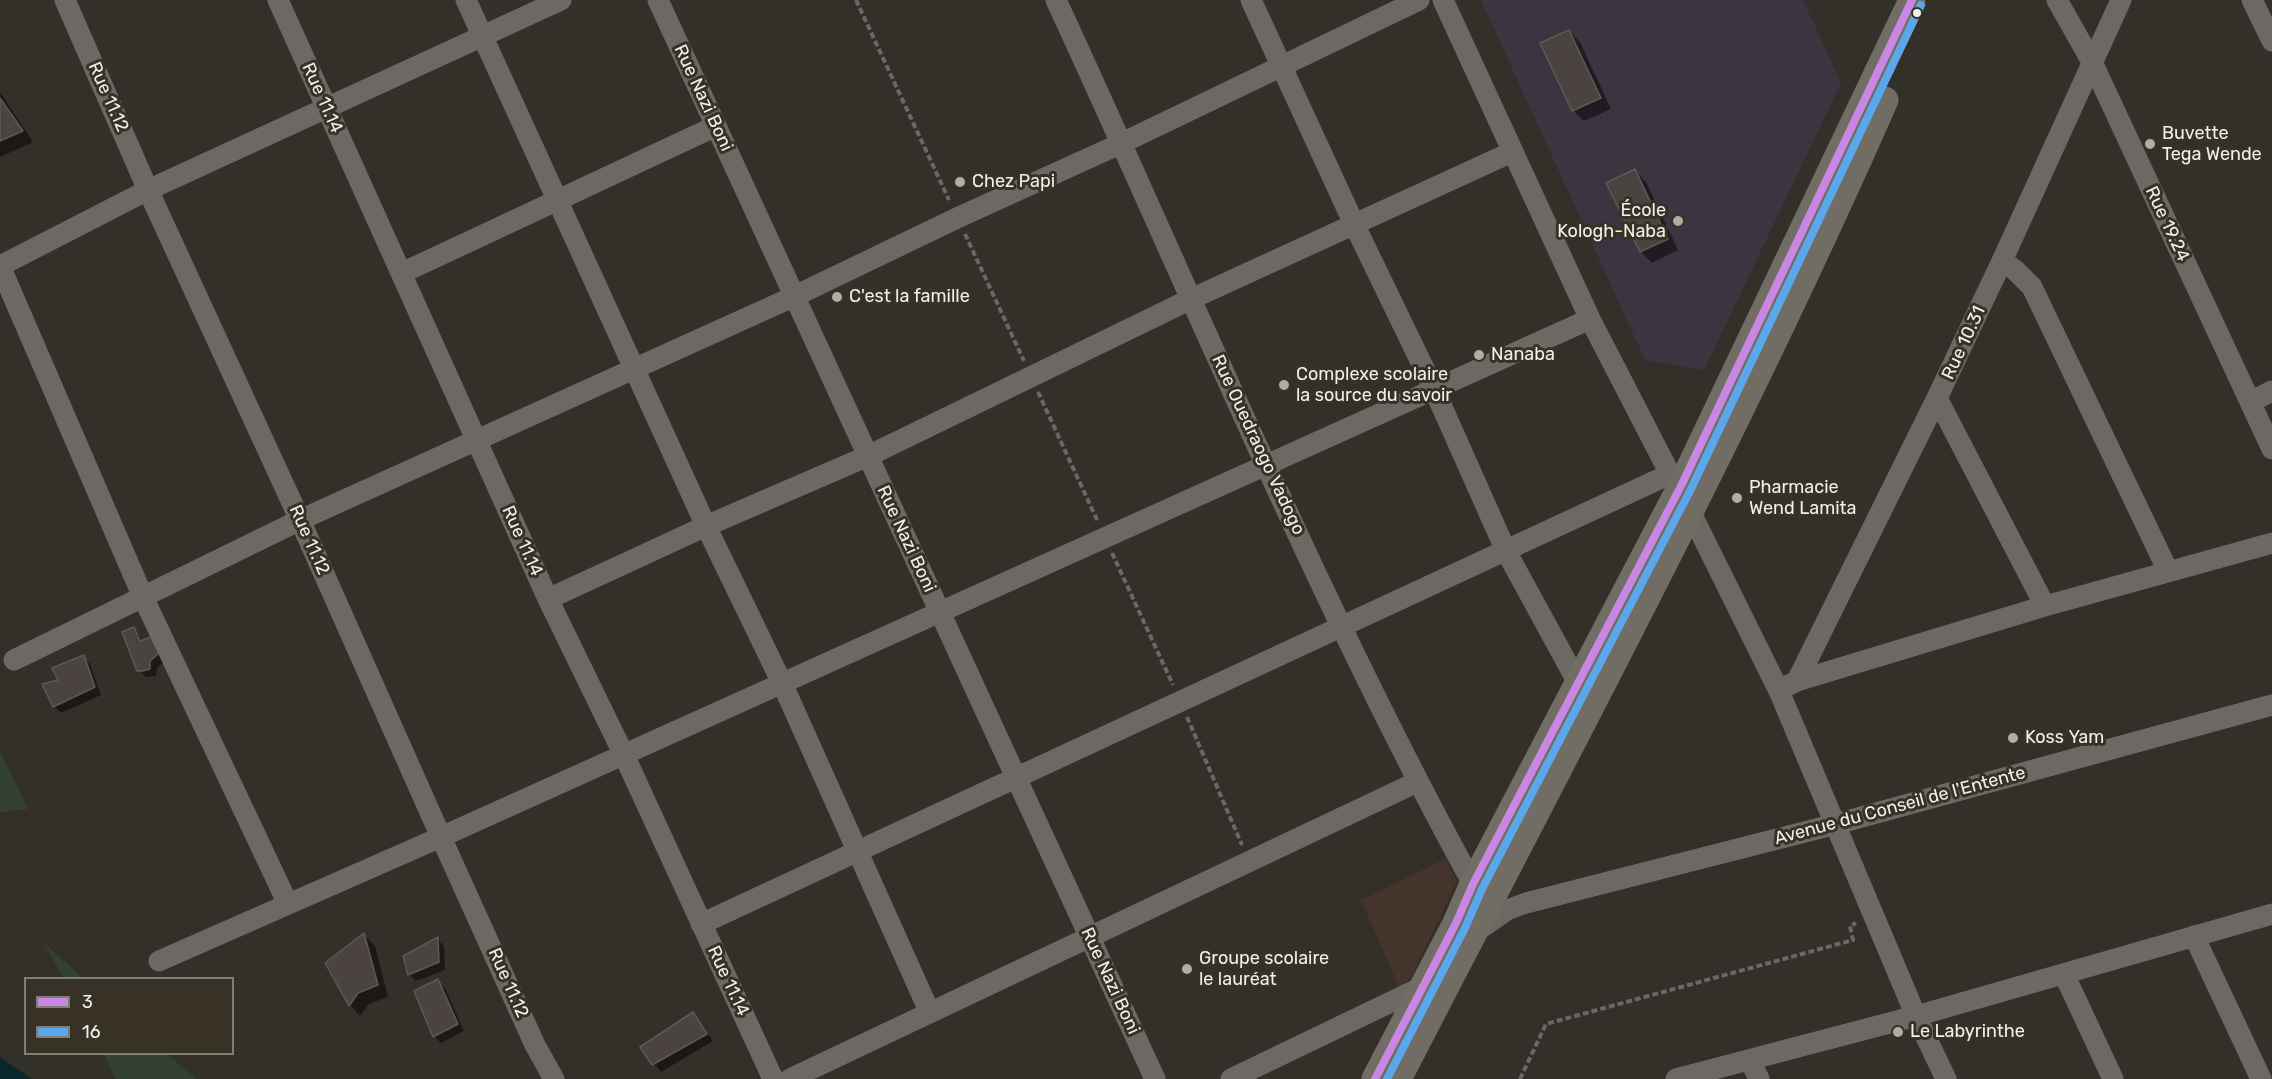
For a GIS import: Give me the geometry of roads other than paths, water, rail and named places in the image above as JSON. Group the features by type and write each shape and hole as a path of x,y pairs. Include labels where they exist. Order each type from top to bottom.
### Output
{"main road":[{"path":"1375,1079 1578,683 1675,480 1912,0"},
{"path":"1398,1079 1690,513 1824,238 1922,15 1931,0"}],"street":[{"name":"Rue 11.12","path":"65,0 148,190 300,520 535,1045 554,1079"},
{"name":"Rue 11.14","path":"278,0 548,599 624,755 772,1079"},
{"path":"466,0 706,526 782,683 930,1013"},
{"path":"288,904 143,597 0,266 148,190 561,0"},
{"name":"Rue Nazi Boni","path":"658,0 1155,1079"},
{"name":"Rue Ouedraogo Vadogo","path":"1056,0 1340,626 1417,782 1473,884"},
{"path":"1251,0 1434,389 1506,550 1578,683"},
{"path":"14,660 300,520 795,296 957,218 1122,143 1419,0"},
{"path":"1443,0 1590,319 1690,513 1788,686 1836,824 1916,1016 1946,1079"},
{"name":"Rue 19.24","path":"2057,0 2091,62 2272,449"},
{"name":"Rue 10.31","path":"1788,686 1937,398 2121,0"},
{"path":"2253,0 2272,41"},
{"path":"402,273 716,126"},
{"path":"548,599 706,526 868,456 1191,299 1512,152"},
{"path":"2002,261 2032,287 2168,571"},
{"path":"159,961 624,755 1590,319"},
{"path":"2250,402 2272,392"},
{"path":"1937,398 2045,606"},
{"path":"701,924 1506,550 1675,480"},
{"path":"1788,686 2045,606 2272,543"},
{"name":"Avenue du Conseil de l'Entente","path":"1473,934 1507,910 1526,903 1836,824 2272,705"},
{"path":"790,1079 1417,782"},
{"path":"1505,873 1504,887 1507,895 1513,902 1526,903"},
{"path":"1676,1079 1916,1016 2272,914"},
{"path":"2194,936 2260,1079"},
{"path":"2064,974 2113,1079"},
{"path":"1231,1079 1422,987"},
{"path":"1750,1060 1759,1079"}],"water":[{"path":"0,1057 32,1079 0,1079"}],"place":[{"name":"Buvette Tega Wende","path":"2150,144"},
{"name":"Chez Papi","path":"960,182"},
{"name":"École Kologh-Naba","path":"1678,221"},
{"name":"C'est la famille","path":"837,297"},
{"name":"Nanaba","path":"1479,355"},
{"name":"Complexe scolaire la source du savoir","path":"1284,385"},
{"name":"Pharmacie Wend Lamita","path":"1737,498"},
{"name":"Koss Yam","path":"2013,738"},
{"name":"Groupe scolaire le lauréat","path":"1187,969"},
{"name":"Le Labyrinthe","path":"1898,1032"}]}
